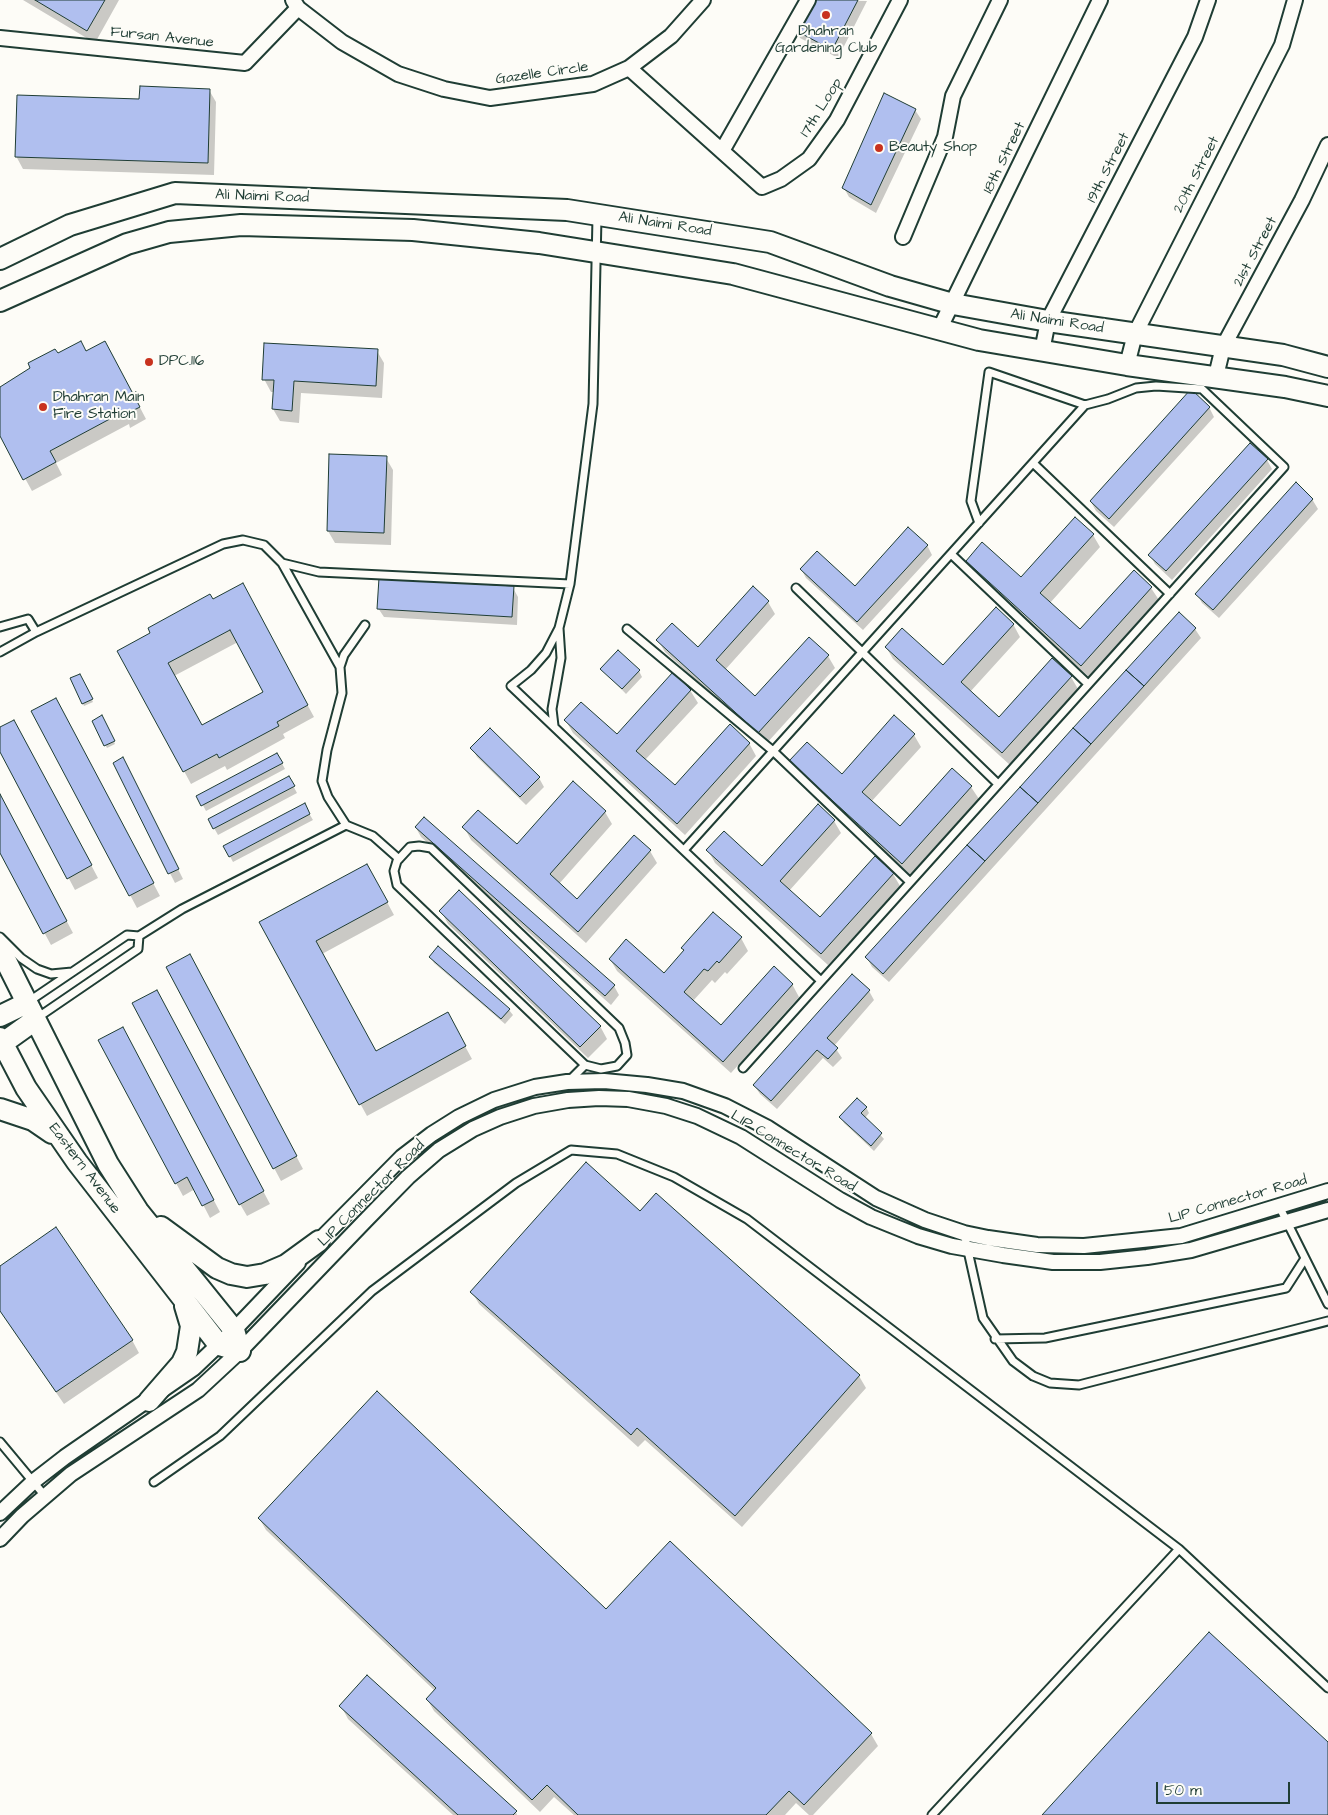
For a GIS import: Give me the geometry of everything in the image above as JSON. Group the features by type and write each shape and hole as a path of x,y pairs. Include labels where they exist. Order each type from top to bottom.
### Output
{"main road":[{"name":"Ali Naimi Road","path":"0,259 70,225 175,193 567,210 770,242 890,286 953,304 1048,321 1283,355 1328,366"},
{"name":"Ali Naimi Road","path":"0,300 127,244 170,232 241,225 413,230 539,243 733,274 979,340 1127,365 1216,376 1328,396"},
{"name":"Eastern Avenue","path":"0,949 108,1164 138,1211 234,1330 240,1351"},
{"path":"0,1016 31,1011"},
{"path":"1,1042 31,1011"},
{"name":"Eastern Avenue","path":"1,1042 26,1088 58,1137 219,1344"},
{"path":"0,1109 33,1120 58,1137"},
{"name":"Eastern Avenue","path":"138,1211 217,1268 247,1277 265,1274 286,1265 319,1241"},
{"name":"Eastern Avenue","path":"149,1401 182,1363 191,1340 189,1314 179,1293"},
{"path":"219,1344 240,1351"}],"street":[{"name":"Gazelle Circle","path":"296,4 342,42 398,74 444,89 490,98 594,84 629,68 671,36 703,0"},
{"path":"722,151 808,0"},
{"name":"17th Loop","path":"629,68 762,187 781,179 809,159 837,120 900,0"},
{"path":"903,237 945,137 952,96 1000,0"},
{"name":"18th Street","path":"939,330 1100,0"},
{"name":"19th Street","path":"1042,351 1048,321 1195,37 1208,0"},
{"name":"20th Street","path":"1127,365 1135,334 1282,45 1295,0"},
{"name":"Fursan Avenue","path":"0,38 245,63 296,4"},
{"name":"21st Street","path":"1216,376 1223,347 1302,200 1328,145"},
{"name":"LIP Connector Road","path":"0,1513 34,1481 65,1457 149,1401 194,1368 234,1330 402,1157 445,1125 494,1100 535,1087 567,1082 604,1081 683,1091 725,1106 768,1128 876,1198 925,1220 964,1233 1037,1245 1084,1246 1129,1243 1181,1236 1328,1191"},
{"name":"LIP Connector Road","path":"0,1539 46,1496 92,1459 198,1390 240,1351 408,1177 440,1150 473,1129 500,1117 534,1106 568,1100 628,1099 666,1106 697,1116 741,1137 840,1200 871,1216 918,1236 967,1248 1053,1262 1100,1262 1191,1250 1328,1210"}],"lane":[{"path":"597,214 593,404 570,584 559,628 546,653 531,670 511,686 821,981"},
{"path":"979,523 971,501 988,372 1085,405"},
{"path":"684,850 1085,405 1108,399 1136,388 1156,386 1202,389 1284,467 743,1068"},
{"path":"1033,462 1170,594"},
{"path":"0,652 36,632 223,544 243,540 264,545 282,563 340,667"},
{"path":"951,554 1088,684"},
{"path":"282,563 319,572 570,584"},
{"path":"796,588 861,654 998,784"},
{"path":"0,627 28,619 36,632"},
{"path":"365,625 344,655 340,667 342,693 327,750 322,781 328,797 346,825 373,836 399,859"},
{"path":"554,727 552,709 561,658 559,628"},
{"path":"627,630 773,751 910,882"},
{"path":"31,1011 74,972 127,935 139,936 182,909 346,825"},
{"path":"410,847 430,848 619,1028 627,1055 617,1066 601,1069 585,1065 397,886 394,871 399,859 410,847"},
{"path":"31,1011 138,949 139,936"},
{"path":"0,937 21,958 37,969 51,974 74,972"},
{"path":"567,1082 585,1065"},
{"path":"154,1482 220,1436 372,1292 516,1183 571,1150 617,1154 674,1177 747,1219 1179,1549 1328,1688"},
{"path":"1278,1205 1304,1260 1328,1304"},
{"path":"964,1233 982,1318 1012,1362 1033,1376 1050,1383 1079,1385 1328,1321"},
{"path":"995,1339 1045,1338 1286,1288 1304,1260"},
{"path":"0,1442 46,1496"},
{"path":"932,1815 1179,1549"}],"building":[{"path":"35,0 105,0 87,31"},
{"name":"Dhahran Gardening Club","path":"808,0 858,0 832,50 793,29"},
{"path":"140,86 210,89 208,163 15,157 17,95 139,99"},
{"name":"Beauty Shop","path":"884,93 916,109 871,205 842,188"},
{"path":"81,341 86,351 105,341 140,407 122,416 121,413 50,451 56,462 23,480 0,436 0,387 30,368 28,363 55,349 58,353"},
{"path":"264,343 378,349 376,386 294,381 292,411 272,409 274,380 262,380"},
{"path":"1191,389 1210,407 1109,519 1090,501"},
{"path":"1250,443 1268,459 1166,571 1148,555"},
{"path":"329,454 387,456 384,533 327,531"},
{"path":"1296,482 1313,499 1213,610 1195,594"},
{"path":"1075,517 1094,534 1040,593 1080,629 1134,570 1152,587 1081,666 966,561 982,542 1021,577"},
{"path":"908,527 928,545 857,622 800,569 817,551 855,586"},
{"path":"379,578 514,586 512,617 377,609"},
{"path":"243,583 308,705 277,722 279,726 219,758 217,754 183,772 117,651 150,633 148,628 210,594 213,599","holes":["230,630 263,692 202,725 168,663"]},
{"path":"753,586 769,601 716,660 755,696 809,637 829,655 758,733 656,640 672,623 698,647"},
{"path":"996,607 1014,624 961,682 999,717 1052,658 1072,676 1002,753 885,647 902,628 943,665"},
{"path":"1179,612 1196,628 1144,686 1126,670"},
{"path":"618,650 640,670 622,689 600,669"},
{"path":"1126,670 1144,686 1091,744 1073,728"},
{"path":"673,672 691,690 636,751 675,785 730,724 750,743 677,824 564,720 581,702 617,734"},
{"path":"80,674 93,699 82,704 70,678"},
{"path":"56,698 154,883 129,896 31,711"},
{"path":"102,715 115,741 104,746 92,721"},
{"path":"894,715 915,734 862,792 900,826 952,768 972,786 902,864 789,761 807,742 842,774"},
{"path":"14,720 92,865 67,879 0,752 0,727"},
{"path":"490,728 540,777 520,797 470,748"},
{"path":"1073,728 1091,744 1038,803 1020,787"},
{"path":"277,753 283,763 201,806 196,796"},
{"path":"123,757 179,869 168,874 113,763"},
{"path":"289,776 295,786 213,829 208,819"},
{"path":"573,781 606,811 550,874 577,899 634,835 651,850 578,932 462,827 478,810 517,844"},
{"path":"1020,787 1038,803 985,861 967,845"},
{"path":"0,794 67,921 43,934 0,853"},
{"path":"305,803 310,814 229,857 223,846"},
{"path":"818,804 835,820 780,881 820,917 875,856 894,873 821,954 706,850 724,831 762,866"},
{"path":"424,817 615,985 605,996 415,827"},
{"path":"967,845 985,861 883,974 865,957"},
{"path":"367,864 388,902 316,941 376,1051 448,1012 466,1046 359,1105 259,922"},
{"path":"459,890 601,1026 580,1047 439,911"},
{"path":"713,912 742,937 719,963 717,961 708,971 704,969 684,992 721,1025 774,966 793,984 723,1062 609,959 626,939 664,973 684,950 681,948"},
{"path":"438,946 510,1009 501,1019 429,957"},
{"path":"190,954 297,1156 273,1169 166,967"},
{"path":"852,974 870,990 827,1038 838,1048 828,1059 817,1050 771,1101 753,1085"},
{"path":"157,990 264,1191 239,1205 132,1003"},
{"path":"123,1027 214,1200 202,1206 187,1177 175,1184 98,1040"},
{"path":"857,1098 867,1107 861,1113 882,1133 871,1146 839,1117"},
{"path":"586,1162 640,1211 656,1193 860,1375 735,1516 637,1428 631,1435 470,1292"},
{"path":"56,1227 133,1340 56,1392 0,1311 0,1266"},
{"path":"377,1391 606,1609 670,1541 872,1733 804,1805 789,1791 766,1815 578,1815 547,1785 532,1800 426,1699 436,1688 258,1518"},
{"path":"1209,1632 1328,1742 1328,1815 1042,1815"},
{"path":"367,1675 517,1811 513,1815 458,1815 339,1706"}],"place":[{"name":"Dhahran Gardening Club","path":"826,15"},
{"name":"Beauty Shop","path":"879,148"},
{"name":"DPC.116","path":"149,362"},
{"name":"Dhahran Main Fire Station","path":"43,407"}]}
